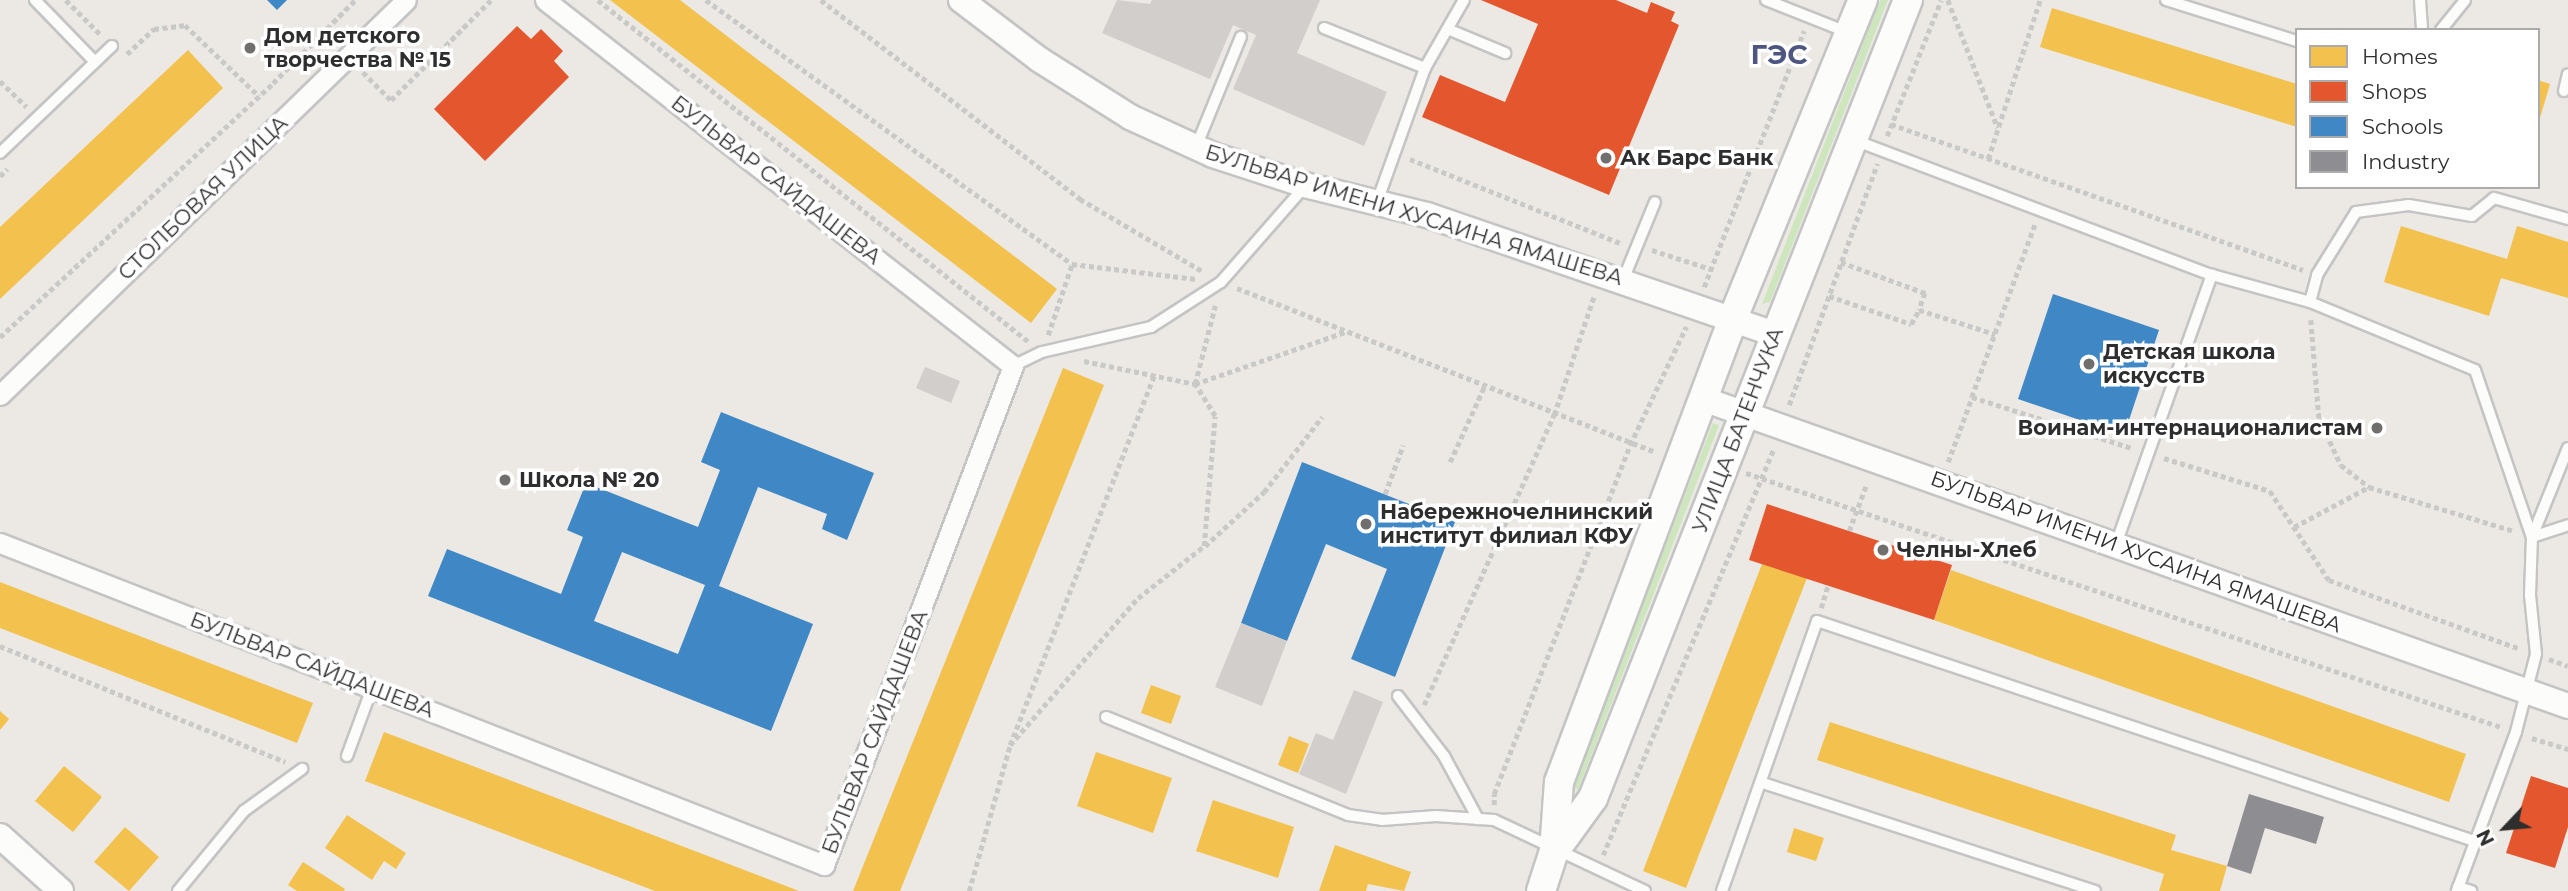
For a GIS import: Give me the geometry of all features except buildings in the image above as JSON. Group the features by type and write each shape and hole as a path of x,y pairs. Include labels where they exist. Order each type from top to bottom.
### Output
{"main road":[{"name":"УЛИЦА БАТЕНЧУКА","path":"1541,891 1554,851 1559,782 1733,318 1863,0"},
{"name":"УЛИЦА БАТЕНЧУКА","path":"1554,851 1593,798 1908,0"}],"street":[{"name":"СТОЛБОВАЯ УЛИЦА","path":"0,395 406,0"},
{"name":"БУЛЬВАР САЙДАШЕВА","path":"0,543 824,865 1013,366 545,0"},
{"name":"БУЛЬВАР ИМЕНИ ХУСАИНА ЯМАШЕВА","path":"961,0 1040,60 1118,110 1196,147 1305,185 1427,215 1697,305 1775,334"},
{"name":"БУЛЬВАР ИМЕНИ ХУСАИНА ЯМАШЕВА","path":"1703,399 2568,706"},
{"path":"0,836 61,891"}],"lane":[{"path":"35,0 95,62"},
{"path":"1377,202 1425,68 1450,30 1464,0"},
{"path":"1766,0 1851,33"},
{"path":"2166,0 2295,40"},
{"path":"2420,0 2423,28"},
{"path":"2443,28 2465,0"},
{"path":"1324,28 1425,68"},
{"path":"1450,30 1505,52"},
{"path":"1196,147 1241,37"},
{"path":"0,153 112,46"},
{"path":"2564,91 2568,74"},
{"path":"1853,140 2213,275 2310,302 2475,370 2532,537"},
{"path":"1013,366 1042,352 1152,327 1221,282 1305,185"},
{"path":"2310,302 2317,275 2356,212 2409,205 2472,216 2494,198 2568,219"},
{"path":"1612,278 1638,245 1656,202"},
{"path":"2116,545 2213,275"},
{"path":"2471,891 2458,889 2516,732 2536,654 2530,595 2532,537 2568,448"},
{"path":"2532,537 2568,526"},
{"path":"1722,891 1763,783 1817,621 2474,841"},
{"path":"347,756 372,688"},
{"path":"1398,696 1417,718 1478,819"},
{"path":"1106,717 1348,815 1382,820 1436,816 1494,820 1554,851 1644,891"},
{"path":"178,891 244,811 302,769"},
{"path":"1763,783 2095,891"}],"path":[{"path":"66,0 125,56 154,29 185,25 260,96"},
{"path":"0,337 260,96 355,0"},
{"path":"349,58 391,100 491,0"},
{"path":"598,0 1042,352 1195,384 1346,332"},
{"path":"706,0 1072,264 1221,282"},
{"path":"821,0 1080,199 1221,282 1630,445 1680,458"},
{"path":"1596,870 1762,477 1881,150 1941,0"},
{"path":"1948,0 1998,128"},
{"path":"1989,159 2040,0"},
{"path":"1494,820 1494,794 1630,445 1697,305 1809,18"},
{"path":"0,81 38,117"},
{"path":"1891,124 2317,275"},
{"path":"1395,152 1618,243 1638,245 1711,269"},
{"path":"0,176 10,167"},
{"path":"1941,483 2040,210"},
{"path":"1829,296 1911,324 1925,293 1841,262"},
{"path":"1042,352 1072,264"},
{"path":"1417,718 1554,415 1612,278"},
{"path":"1204,546 1215,416 1195,384 1221,282"},
{"path":"2310,302 2319,418 2341,465 2369,486 2532,537"},
{"path":"1919,310 1995,334"},
{"path":"969,891 1010,745 1154,375"},
{"path":"1450,462 1484,387"},
{"path":"1972,397 2270,491 2329,580 2568,666"},
{"path":"1010,745 1138,598 1204,546 1264,492 1322,417"},
{"path":"1385,494 1403,445"},
{"path":"1849,531 1875,459"},
{"path":"1722,468 1762,477 2568,749"},
{"path":"2294,527 2369,486"},
{"path":"0,646 302,769"}],"green space":[{"path":"1880,0 1888,0 1770,302 1762,304"},
{"path":"1713,423 1719,425 1578,790 1571,787"}],"place":[{"name":"Дом детского творчества № 15","path":"250,48"},
{"name":"Ак Барс Банк","path":"1606,158"},
{"name":"Детская школа искусств","path":"2089,364"},
{"name":"Воинам-интернационалистам","path":"2377,428"},
{"name":"Школа № 20","path":"505,480"},
{"name":"Набережночелнинский институт филиал КФУ","path":"1366,524"},
{"name":"Челны-Хлеб","path":"1883,550"}],"district":[{"name":"ГЭС","path":"1779,54"}]}
